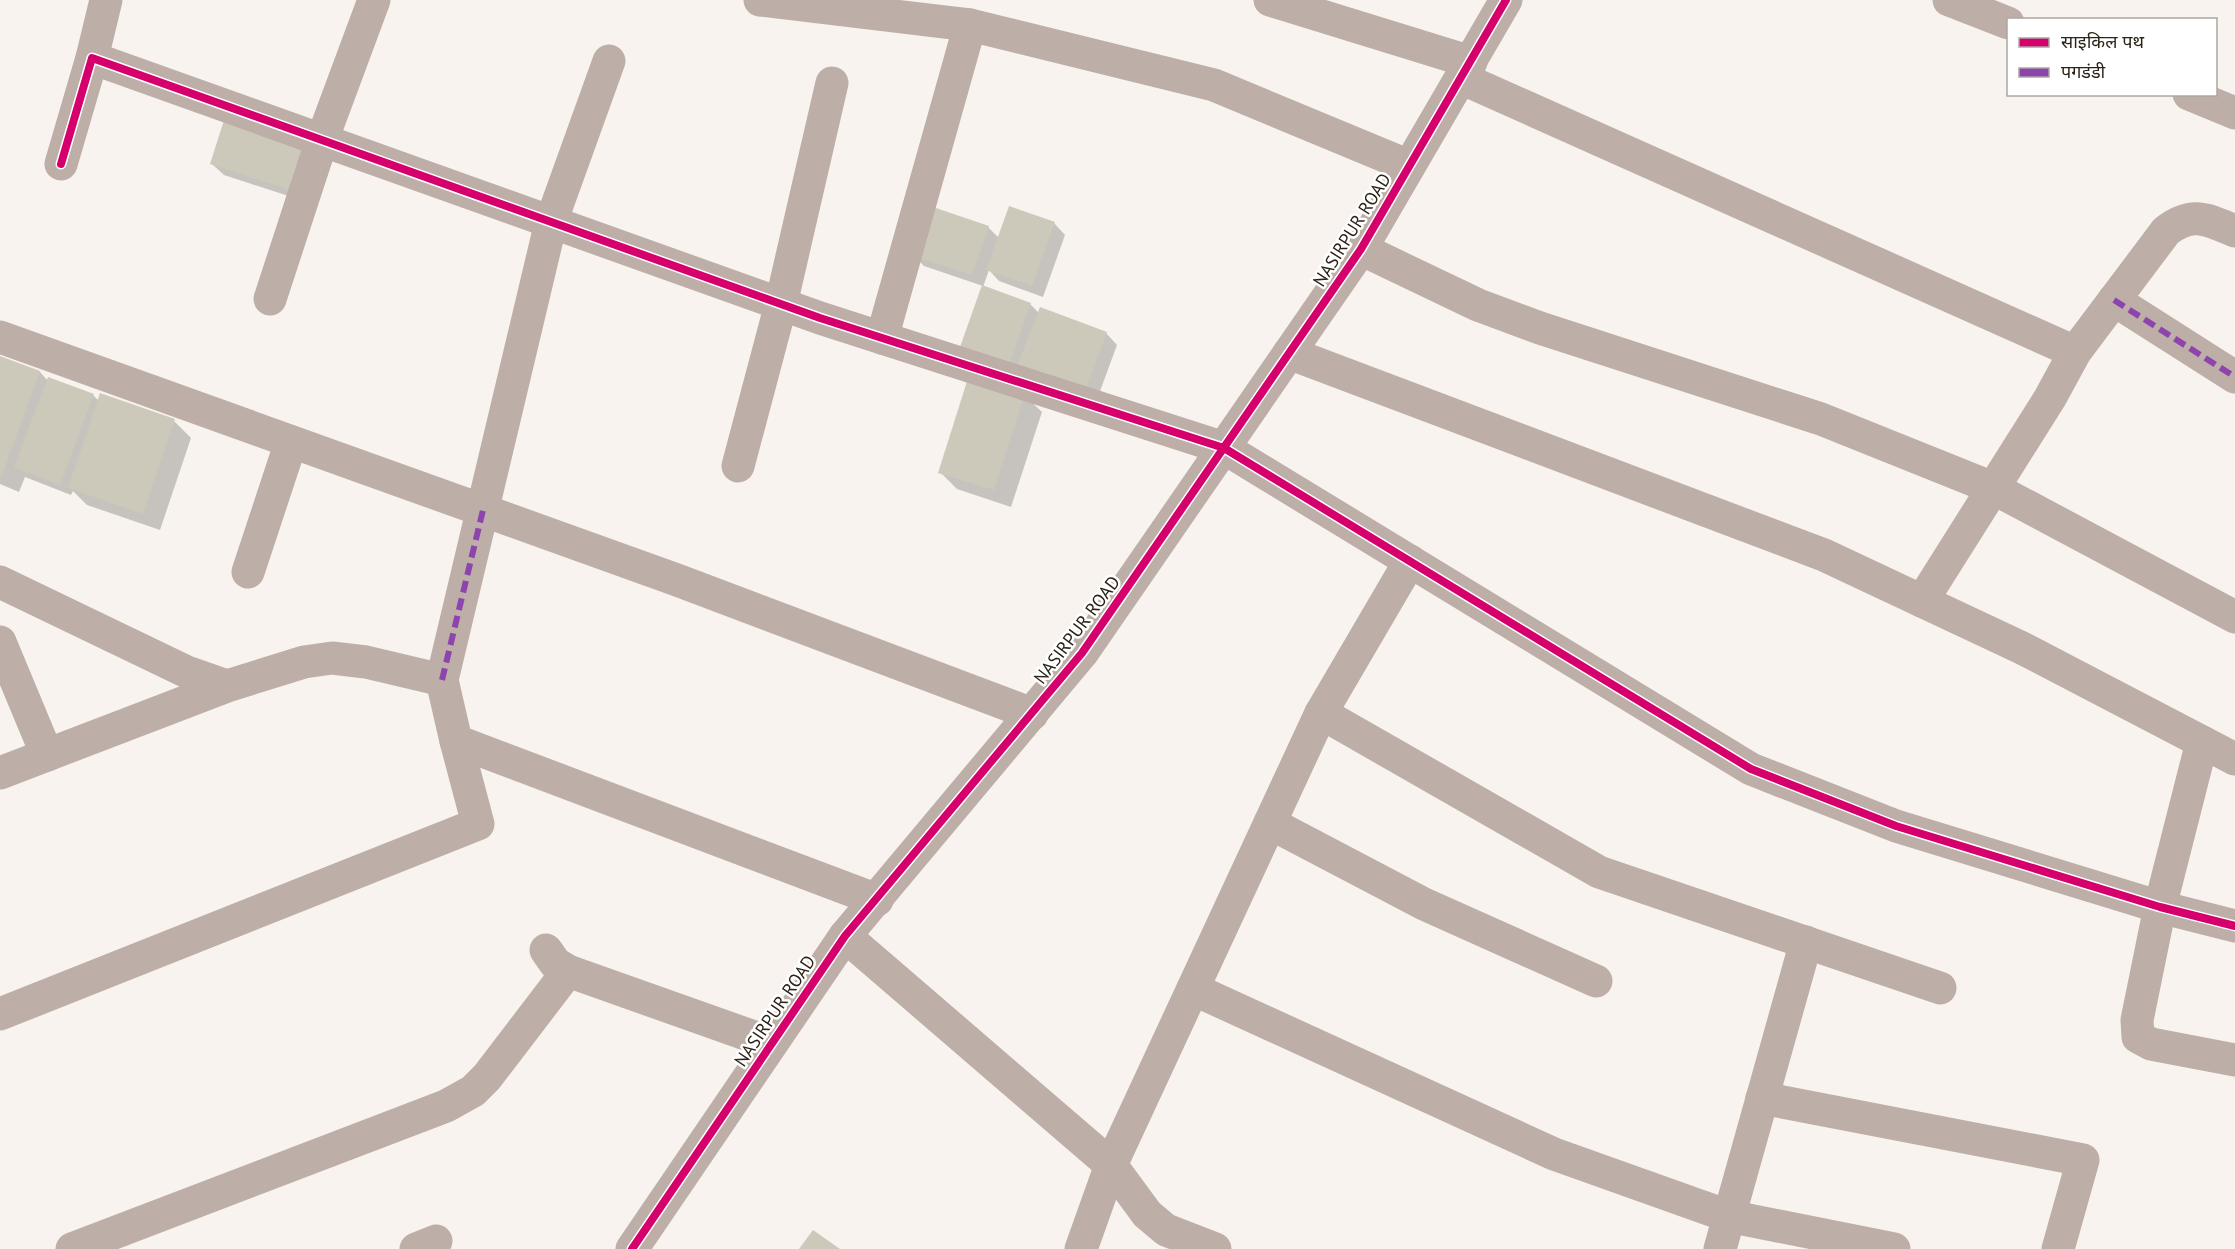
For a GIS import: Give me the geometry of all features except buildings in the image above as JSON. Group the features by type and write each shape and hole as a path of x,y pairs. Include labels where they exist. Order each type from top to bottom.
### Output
{"street":[{"path":"61,164 92,58 106,0"},
{"path":"270,299 322,140 374,0"},
{"path":"760,0 970,25 1214,85 1410,166"},
{"path":"1270,0 1466,70 2075,352"},
{"name":"NASIRPUR ROAD","path":"632,1249 845,936 1082,653 1361,249 1506,0"},
{"path":"1949,0 2007,23"},
{"path":"882,338 970,25"},
{"path":"92,58 781,304 1224,448 1751,769 1896,826 2160,907 2235,926"},
{"path":"0,1014 478,824 442,680 551,222 609,61"},
{"path":"738,466 781,304 832,83"},
{"path":"2198,96 2233,104"},
{"path":"1922,601 2050,398 2075,352 2166,231 2181,220 2195,217 2235,231"},
{"path":"1361,249 1479,305 1540,328 1821,419 1994,488 2235,617"},
{"path":"2114,300 2235,377"},
{"path":"0,338 677,580 1032,714"},
{"path":"1289,353 1824,555 2022,648 2235,759"},
{"path":"248,572 291,442"},
{"path":"1082,1249 1111,1165 1321,713 1410,561"},
{"path":"0,582 187,672 227,686"},
{"path":"0,642 47,755"},
{"path":"0,773 227,686 304,662 332,658 366,662 442,680"},
{"path":"1321,713 1599,872 1940,988"},
{"path":"456,741 877,900"},
{"path":"2202,742 2160,907 2137,1020 2138,1037 2151,1044 2235,1060"},
{"path":"1270,823 1425,904 1596,981"},
{"path":"845,936 1111,1165 1147,1214 1166,1230 1215,1249"},
{"path":"1720,1249 1806,942"},
{"path":"72,1249 446,1106 473,1091 488,1077 557,960 771,1043"},
{"path":"1192,989 1554,1154 1728,1216 1894,1249"},
{"path":"1762,1098 2083,1160 2058,1249"}],"marked path":[{"path":"2114,300 2235,377"},
{"path":"442,680 483,510"}],"cycle path":[{"path":"632,1249 845,936 1082,653 1361,249 1506,0"},
{"path":"61,164 92,58 820,318 1224,448 1751,769 1896,826 2160,907 2235,926"}]}
